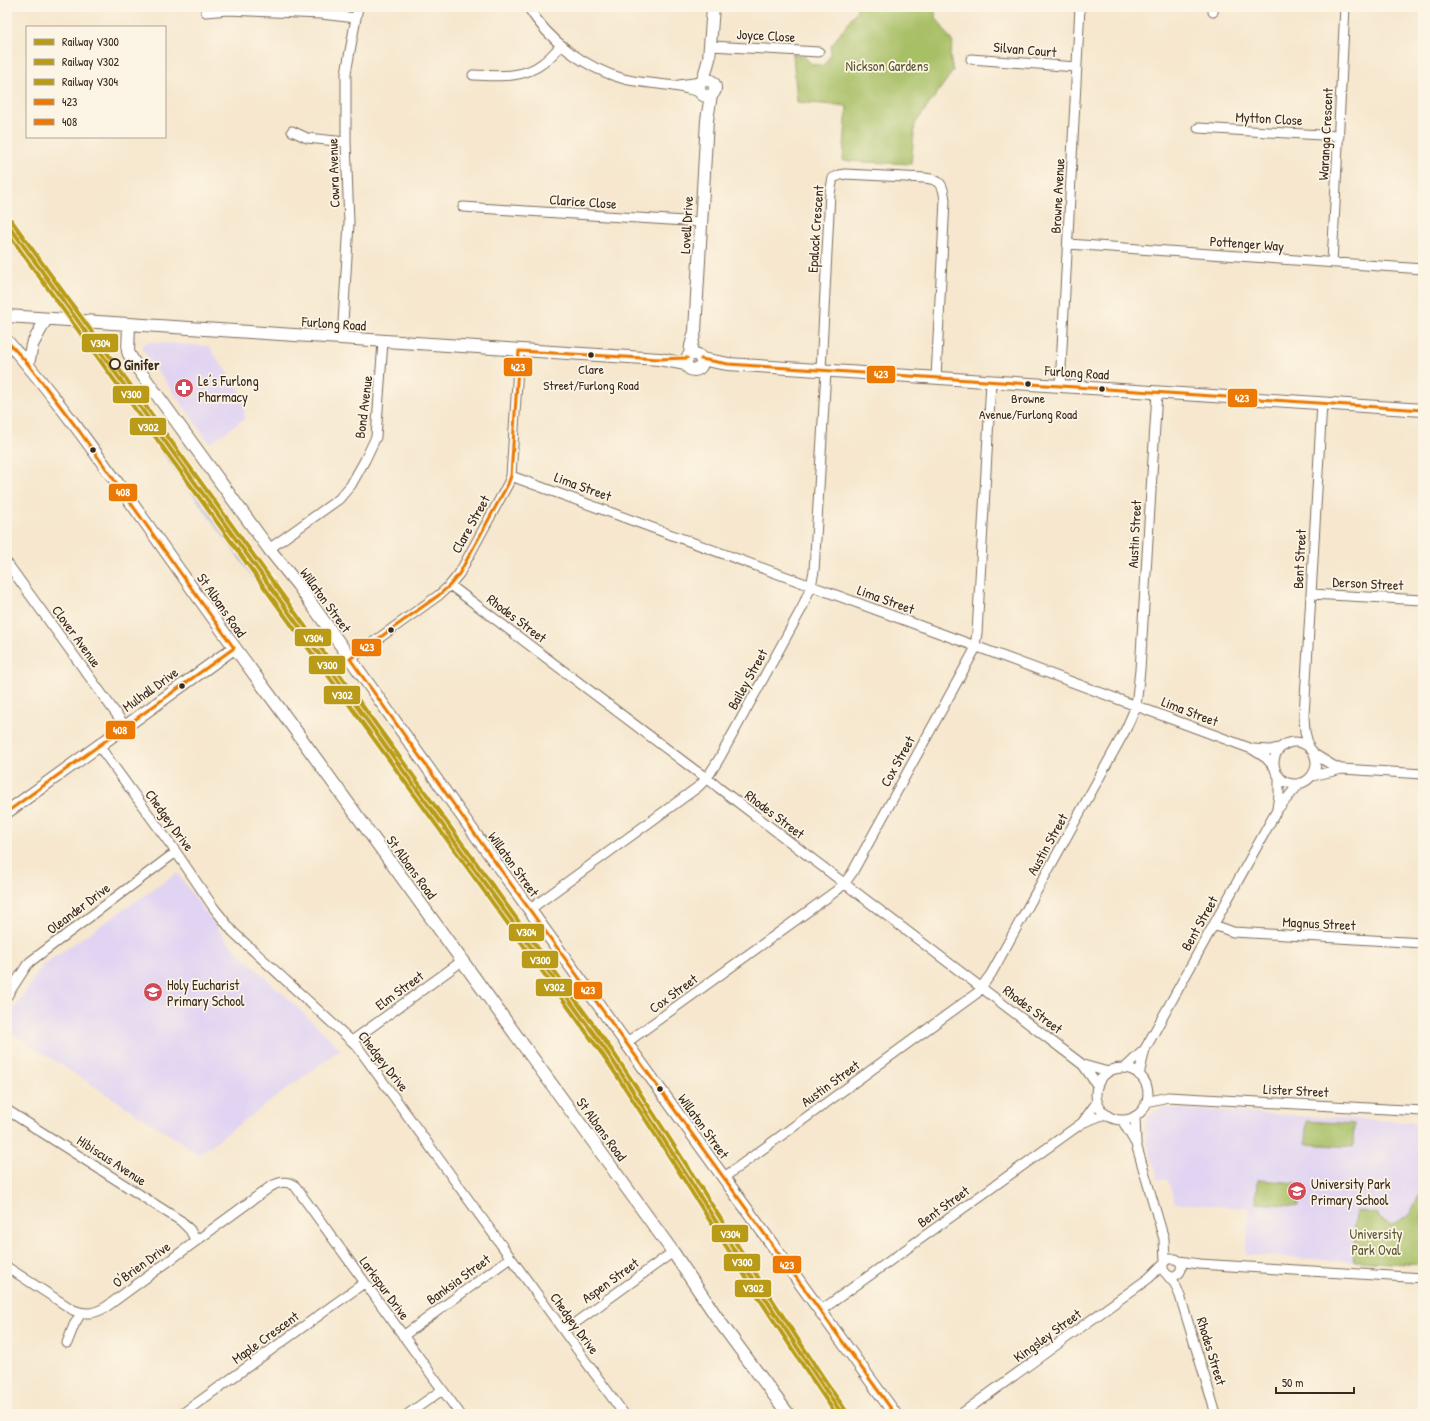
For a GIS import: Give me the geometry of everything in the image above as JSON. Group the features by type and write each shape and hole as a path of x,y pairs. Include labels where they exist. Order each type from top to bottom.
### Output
{"main road":[{"name":"Lovell Drive","path":"694,360 691,346 696,331 707,120 705,87 711,46 713,7"},
{"name":"Furlong Road","path":"7,316 519,351 694,360 823,371 1423,410"},
{"path":"28,364 32,345 50,319"},
{"name":"Willaton Street","path":"129,324 128,350 132,360 269,549 298,585 529,910 894,1414"},
{"name":"St Albans Road","path":"7,341 28,364 80,432 234,648 673,1252 720,1322 788,1414"},
{"name":"Mulhall Drive","path":"7,812 234,648"}],"street":[{"name":"Cowra Avenue","path":"342,339 349,223 346,142 346,73 358,7"},
{"path":"528,7 542,25 561,45 588,64 623,78 644,83 705,87"},
{"name":"Browne Avenue","path":"1060,386 1080,7"},
{"name":"Waranga Crescent","path":"1332,263 1345,7"},
{"path":"206,12 228,10 322,14 356,18"},
{"path":"473,75 504,76 532,70 544,63 561,45"},
{"name":"Joyce Close","path":"711,46 819,52"},
{"name":"Silvan Court","path":"971,59 1076,67"},
{"name":"Mytton Close","path":"1198,128 1339,136"},
{"path":"292,131 307,138 346,142"},
{"name":"Epalock Crescent","path":"823,371 830,193 833,178 840,174 845,174 925,178 935,180 941,184 945,200 936,378"},
{"name":"Clarice Close","path":"463,207 701,222"},
{"name":"Pottenger Way","path":"1068,244 1423,269"},
{"name":"Bond Avenue","path":"269,549 339,499 351,484 365,460 376,437 383,342"},
{"name":"Clare Street","path":"350,659 439,595 459,574 511,476 519,351"},
{"name":"Bailey Street","path":"529,910 698,787 707,778 719,759 802,608 811,586 816,550 823,371"},
{"name":"Cox Street","path":"626,1044 836,891 844,884 856,866 975,646 977,633 991,382"},
{"name":"Austin Street","path":"723,1178 967,1000 982,988 995,968 1126,729 1136,706 1140,670 1157,393"},
{"name":"Bent Street","path":"1311,751 1305,732 1304,716 1322,403"},
{"name":"Lima Street","path":"511,476 1252,749 1266,758 1277,772"},
{"name":"Clover Avenue","path":"7,563 125,726"},
{"name":"Rhodes Street","path":"450,585 707,778 1083,1065 1097,1085"},
{"name":"Derson Street","path":"1311,594 1423,600"},
{"name":"Bent Street","path":"1292,742 1299,732 1304,716"},
{"path":"1311,751 1316,766 1312,776 1308,780 1300,784 1288,783 1277,772 1275,757 1282,747 1292,742 1303,744 1332,766 1342,769 1423,774"},
{"name":"Chedgey Drive","path":"99,746 176,852 214,908 233,932 360,1049 624,1414"},
{"name":"Lima Street","path":"1252,749 1273,750 1282,747"},
{"path":"1312,776 1342,769"},
{"name":"Bent Street","path":"1277,772 1279,795 1277,810"},
{"name":"Bent Street","path":"1125,1068 1145,1049 1277,810 1300,784"},
{"name":"Oleander Drive","path":"7,996 31,961 176,852"},
{"name":"Magnus Street","path":"1214,925 1233,932 1423,943"},
{"name":"Elm Street","path":"352,1041 462,961"},
{"name":"Bent Street","path":"1140,1075 1145,1049"},
{"name":"Rhodes Street","path":"1083,1065 1108,1072"},
{"path":"1125,1068 1140,1075 1144,1081 1148,1095 1142,1110 1135,1116 1122,1120 1116,1119 1105,1114 1100,1109 1097,1102 1097,1085 1101,1078 1108,1072 1125,1068"},
{"name":"Lister Street","path":"1147,1088 1168,1097"},
{"name":"Lister Street","path":"1146,1102 1168,1097 1423,1111"},
{"name":"Bent Street","path":"1082,1123 1097,1102"},
{"name":"Hibiscus Avenue","path":"7,1110 181,1221 190,1230 196,1241"},
{"name":"Bent Street","path":"820,1311 1082,1123 1105,1114"},
{"name":"Rhodes Street","path":"1135,1116 1136,1144"},
{"name":"Rhodes Street","path":"1122,1120 1136,1144 1164,1239 1179,1266 1180,1296"},
{"name":"O'Brien Drive","path":"82,1313 89,1314 99,1311 274,1184 286,1182"},
{"name":"Larkspur Drive","path":"286,1182 295,1186 460,1414"},
{"name":"Rhodes Street","path":"1164,1239 1164,1263"},
{"name":"Aspen Street","path":"564,1331 673,1252"},
{"name":"Banksia Street","path":"403,1336 510,1258"},
{"path":"1179,1266 1175,1276 1168,1275 1163,1270 1164,1263 1170,1258 1179,1266 1199,1264 1423,1278"},
{"name":"Kingsley Street","path":"961,1414 1149,1278 1164,1263"},
{"path":"7,1267 73,1310 82,1313 74,1325 67,1343"},
{"name":"Kingsley Street","path":"1149,1278 1158,1275 1168,1275"},
{"name":"Rhodes Street","path":"1168,1275 1180,1296 1216,1414"},
{"name":"Maple Crescent","path":"182,1414 364,1283"},
{"path":"408,1414 442,1390"}],"shaded area":[{"path":"149,342 208,346 244,396 244,419 210,443 142,349 142,346"},
{"path":"122,378 265,576 256,582 113,385"},
{"name":"Holy Eucharist Primary School","path":"177,873 227,941 341,1049 199,1154 7,1030 7,1020 43,965"},
{"name":"University Park Primary School","path":"1164,1108 1423,1123 1423,1265 1246,1255 1249,1208 1175,1203 1168,1180 1158,1179 1144,1131 1144,1126 1149,1116"}],"green space":[{"name":"Nickson Gardens","path":"857,7 936,7 935,16 953,43 950,56 953,71 915,124 911,164 843,161 847,106 797,102 793,54 804,56 812,64 823,66 830,56 831,46 857,10"},
{"path":"1307,1121 1354,1124 1353,1147 1306,1144"},
{"path":"1257,1180 1299,1183 1298,1206 1256,1203"},
{"name":"University Park Oval","path":"1423,1188 1423,1265 1353,1261 1356,1210 1378,1214 1379,1218 1391,1225 1410,1214"}],"rail line":[{"name":"V304","path":"11,220 613,1052 816,1367 846,1411"},
{"name":"V300","path":"7,223 609,1055 812,1370 842,1414"},
{"name":"V302","path":"7,232 605,1058 777,1326 836,1414"}],"transit line":[{"name":"408","path":"7,341 28,364 80,432 234,648"},
{"name":"423","path":"687,358 659,359 519,351 511,476 459,574 439,595 350,659 482,844 895,1414"},
{"name":"423","path":"701,359 728,364 1423,410"},
{"name":"408","path":"7,812 234,648"}],"place":[{"name":"Clare Street/Furlong Road","path":"591,355"},
{"name":"Ginifer","path":"115,364"},
{"name":"Browne Avenue/Furlong Road","path":"1028,384"},
{"name":"Le’s Furlong Pharmacy","path":"184,388"},
{"name":"Holy Eucharist Primary School","path":"153,992"},
{"name":"University Park Primary School","path":"1297,1191"}]}
